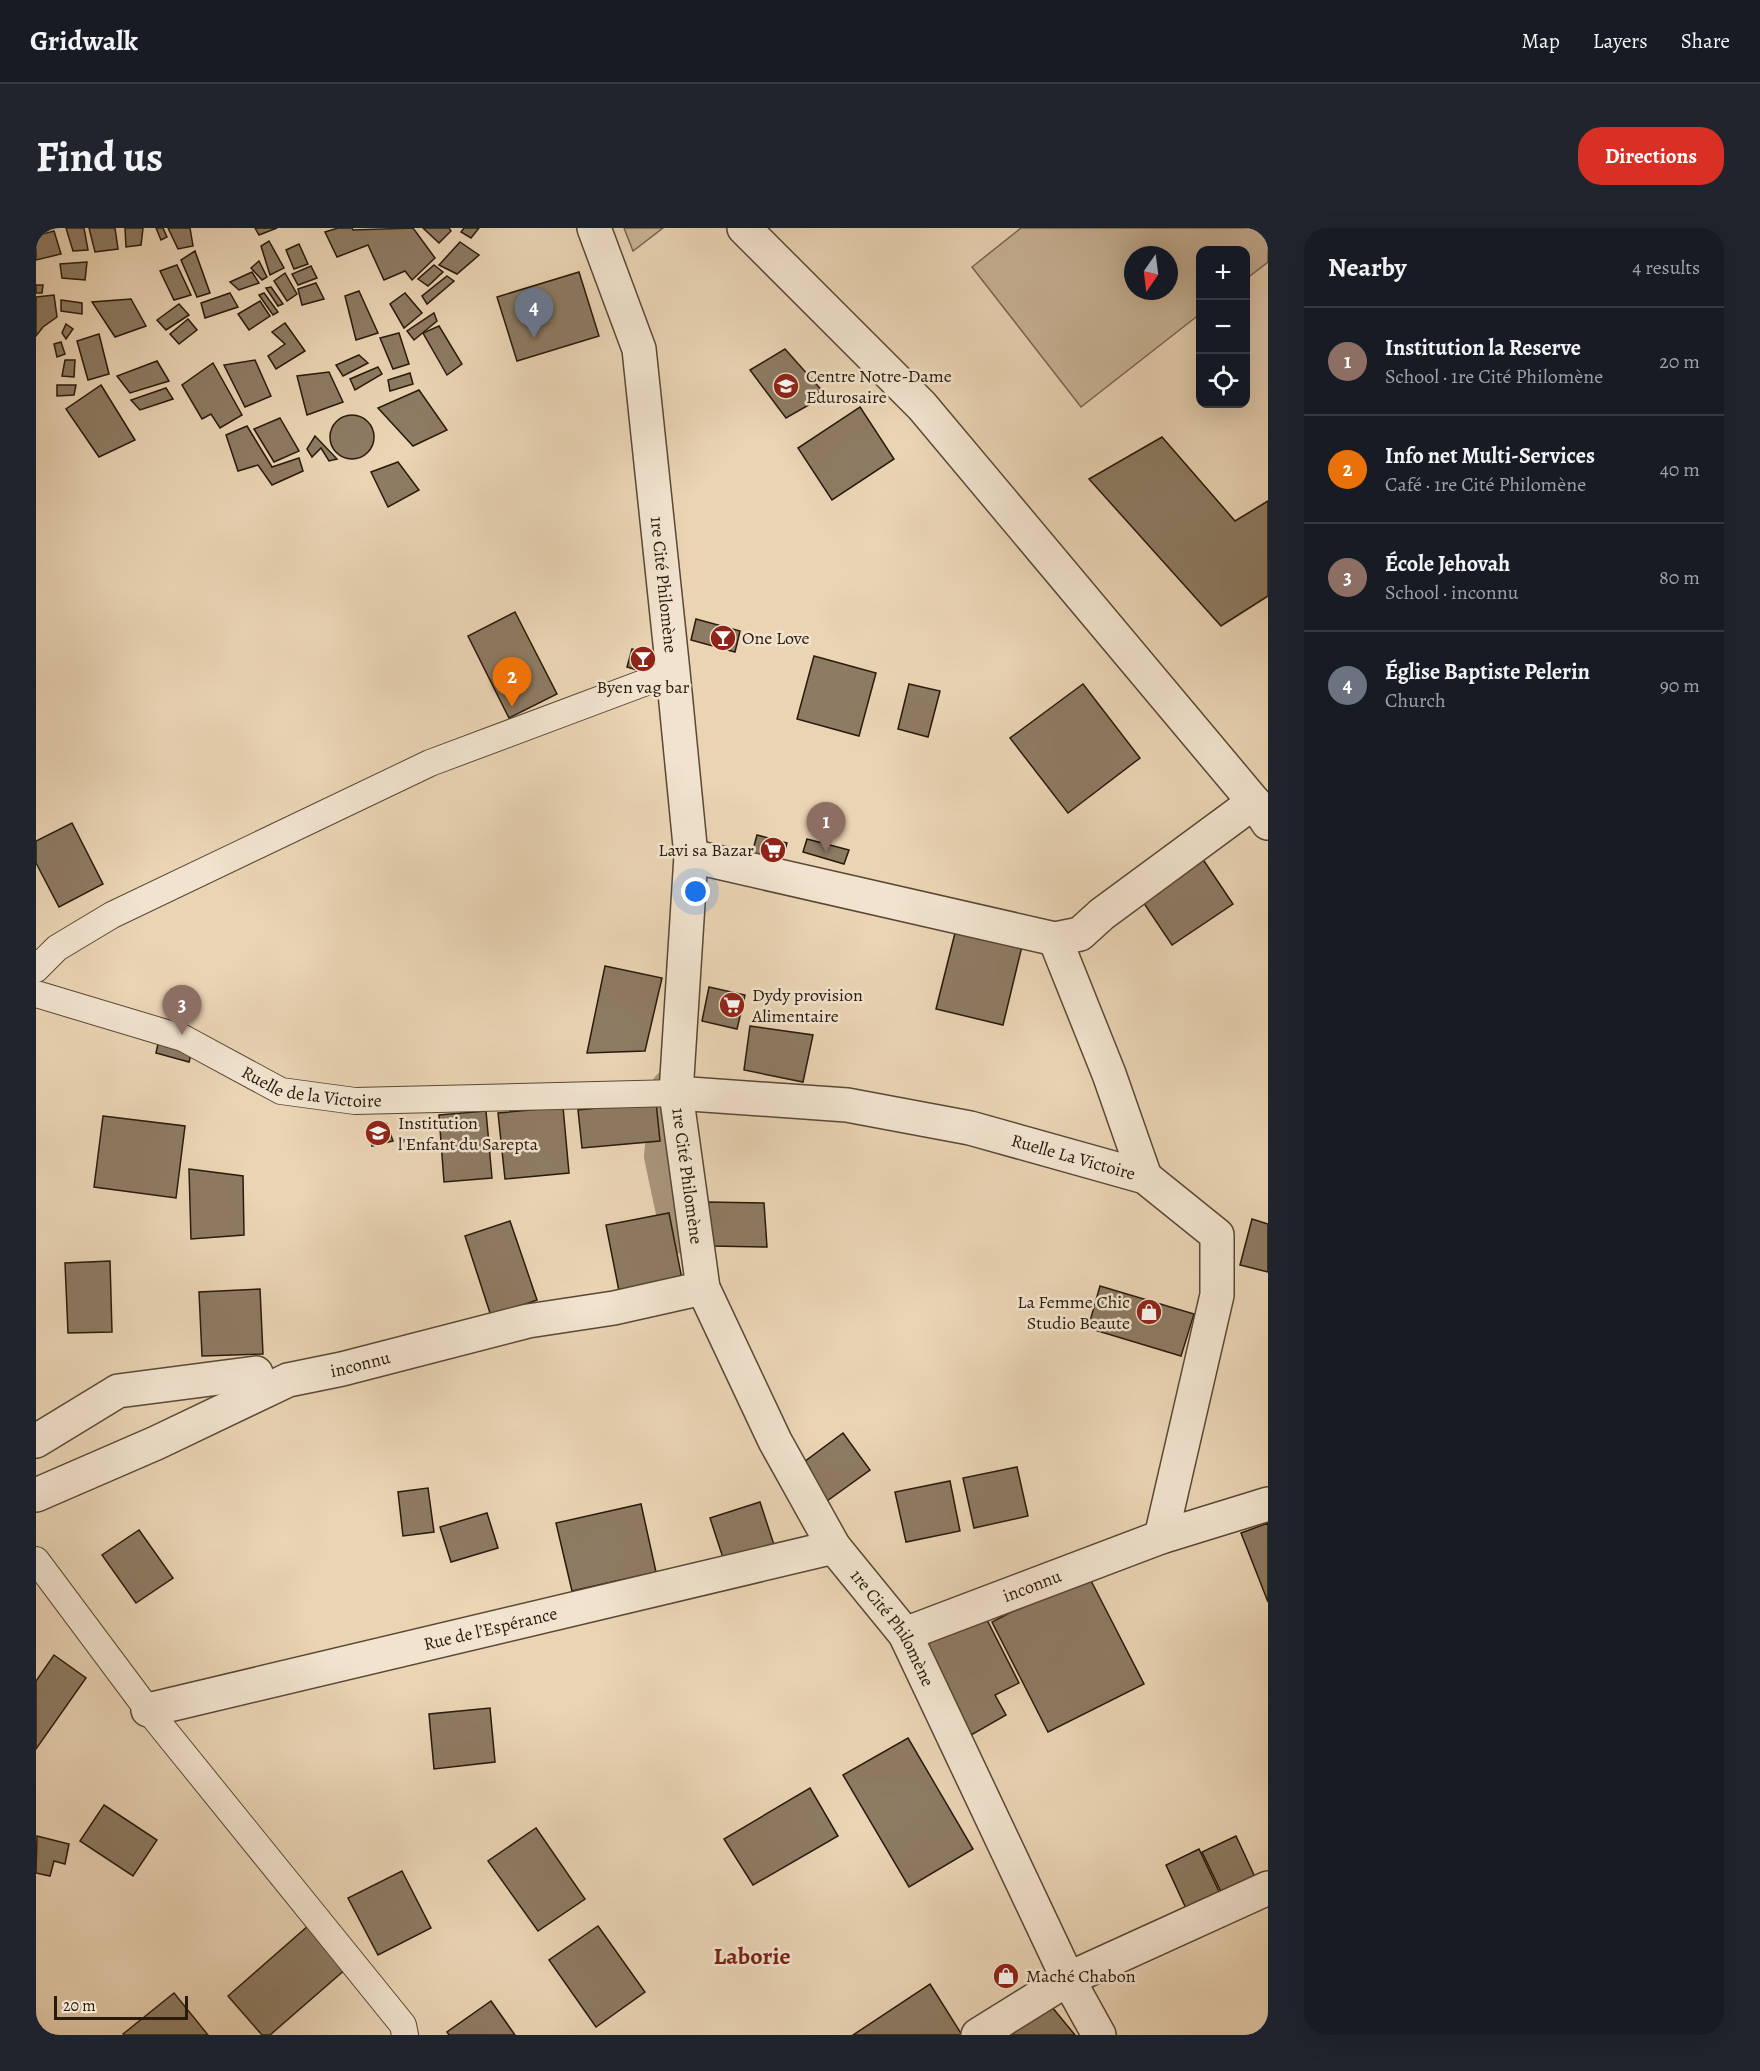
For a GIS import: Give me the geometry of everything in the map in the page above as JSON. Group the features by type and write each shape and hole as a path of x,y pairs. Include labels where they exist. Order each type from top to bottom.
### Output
{"street":[{"name":"1re Cité Philomène","path":"594,228 639,349 673,672 691,856 676,1094 703,1288 775,1441 834,1547 905,1634 1068,1979 1099,2035"},
{"path":"691,856 1055,939 1080,934 1102,914 1261,812 922,406 744,228"},
{"path":"1055,939 1109,1074 1145,1177"},
{"name":"Ruelle La Victoire","path":"676,1094 847,1105 970,1128 1145,1177 1217,1235 1217,1295 1161,1537"},
{"name":"inconnu","path":"36,1495 106,1466 288,1380 528,1321 614,1308 703,1288"},
{"path":"36,1441 118,1391 256,1373"},
{"name":"inconnu","path":"905,1634 1161,1537 1268,1504"},
{"name":"Rue de l’Espérance","path":"148,1710 834,1547"},
{"path":"978,2035 1068,1979 1268,1888"}],"lane":[{"path":"36,969 57,948 112,915 430,763 673,672"},
{"name":"Ruelle de la Victoire","path":"36,994 183,1038 281,1091 355,1101 676,1094"},
{"path":"36,1560 148,1710 403,2025 405,2035"}],"shaded area":[{"path":"624,228 663,228 633,251"},
{"path":"1021,228 1260,228 1268,238 1268,262 1250,276 1250,246 1196,246 1196,317 1081,407 972,267"}],"building":[{"path":"66,228 84,228 88,250 73,251"},
{"path":"89,228 115,228 118,249 95,252"},
{"path":"125,228 143,228 141,245 126,247"},
{"path":"156,228 163,228 167,237 161,240"},
{"path":"168,228 190,228 193,246 178,249"},
{"path":"255,228 277,228 259,235"},
{"path":"338,228 352,228 353,230 413,228 435,258 412,280 405,271 384,280 368,245 337,257 325,232"},
{"path":"423,228 449,228 451,231 439,243"},
{"path":"464,228 479,228 471,238 461,232"},
{"path":"54,231 61,254 36,260 36,236"},
{"path":"269,241 284,268 270,275 261,246"},
{"path":"460,242 479,255 457,274 439,265"},
{"path":"299,244 308,264 294,269 286,250"},
{"path":"195,251 210,293 197,297 181,260"},
{"path":"259,261 267,277 262,280 251,268"},
{"path":"87,262 85,280 62,278 60,264"},
{"path":"177,265 191,295 174,300 160,271"},
{"path":"434,265 443,272 428,286 418,279"},
{"path":"311,266 317,278 298,285 292,274"},
{"path":"252,272 259,283 239,290 230,282"},
{"path":"579,272 599,336 517,361 497,297"},
{"path":"285,273 297,294 287,301 274,281"},
{"path":"447,276 454,281 427,304 422,296"},
{"path":"316,283 324,299 302,305 298,289"},
{"path":"36,285 43,285 42,293 36,293"},
{"path":"271,287 283,304 278,306 266,288"},
{"path":"359,291 378,333 356,340 345,296"},
{"path":"230,293 238,307 205,318 201,303"},
{"path":"264,293 278,312 273,315 259,295"},
{"path":"405,293 422,313 404,328 390,304"},
{"path":"54,295 57,317 43,327 36,336 36,297"},
{"path":"131,299 146,326 115,337 92,302"},
{"path":"61,300 82,303 82,314 61,311"},
{"path":"260,301 270,316 249,330 238,314"},
{"path":"179,304 189,315 166,330 157,320"},
{"path":"434,313 437,321 414,340 407,331"},
{"path":"188,319 197,330 179,344 170,334"},
{"path":"285,323 305,351 276,369 268,356 285,344 272,332"},
{"path":"66,324 73,329 66,339 62,333"},
{"path":"439,326 462,364 447,375 423,333"},
{"path":"399,333 409,364 393,369 380,338"},
{"path":"99,334 109,374 88,380 77,341"},
{"path":"61,342 65,354 57,357 54,344"},
{"path":"785,349 826,395 786,418 750,370"},
{"path":"359,355 368,363 343,376 336,365"},
{"path":"65,360 75,360 74,377 62,376"},
{"path":"255,360 271,396 245,407 224,365"},
{"path":"157,361 169,381 130,393 117,376"},
{"path":"213,363 242,415 220,428 211,414 202,419 182,385"},
{"path":"378,367 382,374 355,390 350,379"},
{"path":"329,372 343,402 307,415 297,376"},
{"path":"410,373 413,384 390,391 388,380"},
{"path":"57,385 76,385 74,395 57,396"},
{"path":"101,385 135,440 99,457 66,409"},
{"path":"166,388 173,399 140,410 131,400"},
{"path":"419,390 447,430 413,446 378,408"},
{"path":"860,407 894,459 832,500 798,448"},
{"path":"352,415 367,422 374,437 367,452 352,459 337,452 330,437 337,422"},
{"path":"280,418 299,451 274,462 254,429"},
{"path":"247,426 272,467 299,458 303,471 272,485 258,465 238,471 226,435"},
{"path":"315,436 337,459 329,461 321,448 312,457 307,449"},
{"path":"1162,437 1235,521 1268,501 1268,596 1221,626 1089,479"},
{"path":"398,462 419,490 388,507 371,472"},
{"path":"515,612 557,694 509,718 468,636"},
{"path":"696,619 740,631 735,652 691,640"},
{"path":"632,649 660,656 654,675 627,667"},
{"path":"814,656 876,673 859,736 797,719"},
{"path":"909,684 940,691 928,737 898,729"},
{"path":"1083,684 1140,758 1068,813 1010,738"},
{"path":"72,823 103,884 59,907 36,863 36,841"},
{"path":"757,835 787,843 781,864 751,857"},
{"path":"807,839 849,850 844,864 803,852"},
{"path":"1202,858 1233,904 1172,945 1141,899"},
{"path":"957,925 1023,942 1003,1025 936,1009"},
{"path":"605,966 662,978 645,1051 587,1053"},
{"path":"709,987 745,995 737,1029 702,1021"},
{"path":"750,1026 813,1035 803,1082 744,1070"},
{"path":"159,1039 193,1047 189,1062 156,1053"},
{"path":"656,1102 660,1141 582,1148 578,1110"},
{"path":"563,1107 569,1173 505,1179 498,1113"},
{"path":"486,1111 492,1178 444,1182 439,1115"},
{"path":"103,1116 185,1126 176,1198 94,1187"},
{"path":"387,1124 393,1141 372,1146 368,1131"},
{"path":"189,1169 243,1176 244,1235 191,1239"},
{"path":"707,1202 764,1203 767,1247 711,1246"},
{"path":"669,1213 682,1279 619,1291 606,1225"},
{"path":"1252,1219 1268,1224 1268,1272 1240,1265"},
{"path":"510,1221 537,1300 491,1316 465,1236"},
{"path":"110,1261 112,1332 68,1333 65,1263"},
{"path":"1100,1286 1194,1314 1181,1356 1088,1328"},
{"path":"260,1289 263,1354 202,1356 199,1292"},
{"path":"843,1433 870,1470 827,1501 800,1465"},
{"path":"1017,1467 1028,1516 974,1528 963,1478"},
{"path":"950,1481 960,1531 906,1542 895,1492"},
{"path":"428,1488 434,1532 403,1536 398,1492"},
{"path":"760,1502 776,1551 726,1567 710,1518"},
{"path":"641,1504 656,1572 572,1591 556,1523"},
{"path":"487,1513 498,1548 451,1562 440,1527"},
{"path":"1268,1523 1268,1602 1241,1533"},
{"path":"139,1530 173,1578 136,1603 102,1555"},
{"path":"1087,1573 1144,1684 1048,1732 992,1622"},
{"path":"984,1614 1019,1683 995,1695 1006,1715 966,1738 926,1644"},
{"path":"54,1655 86,1678 36,1749 36,1681"},
{"path":"490,1708 495,1762 434,1769 429,1714"},
{"path":"908,1738 973,1849 909,1887 843,1775"},
{"path":"810,1788 838,1836 753,1885 724,1839"},
{"path":"104,1805 157,1840 133,1876 80,1841"},
{"path":"536,1828 585,1899 538,1931 488,1861"},
{"path":"37,1836 69,1844 65,1864 54,1861 50,1876 36,1873"},
{"path":"1236,1836 1261,1890 1227,1904 1202,1852"},
{"path":"1199,1849 1224,1902 1190,1917 1166,1865"},
{"path":"402,1871 431,1928 378,1955 348,1898"},
{"path":"309,1925 347,1968 270,2035 262,2035 228,1996"},
{"path":"598,1926 645,1992 596,2027 549,1960"},
{"path":"930,1984 962,2035 853,2035"},
{"path":"174,1993 208,2035 123,2034"},
{"path":"491,2001 515,2035 449,2035 447,2032"},
{"path":"1047,2001 1075,2035 1004,2035"}],"waterway":[{"path":"673,1091 667,1156 683,1231"}],"place":[{"name":"Église Baptiste Pelerin","path":"534,338"},
{"name":"Centre Notre-Dame Edurosaire","path":"786,386"},
{"name":"One Love","path":"723,638"},
{"name":"Byen vag bar","path":"643,659"},
{"name":"Info net Multi-Services","path":"512,707"},
{"name":"Lavi sa Bazar","path":"773,850"},
{"name":"Institution la Reserve","path":"826,852"},
{"name":"Dydy provision Alimentaire","path":"732,1005"},
{"name":"École Jehovah","path":"182,1035"},
{"name":"Institution l'Enfant du Sarepta","path":"378,1133"},
{"name":"La Femme Chic Studio Beaute","path":"1149,1312"},
{"name":"Maché Chabon","path":"1006,1976"}],"district":[{"name":"Laborie","path":"752,1956"}]}
